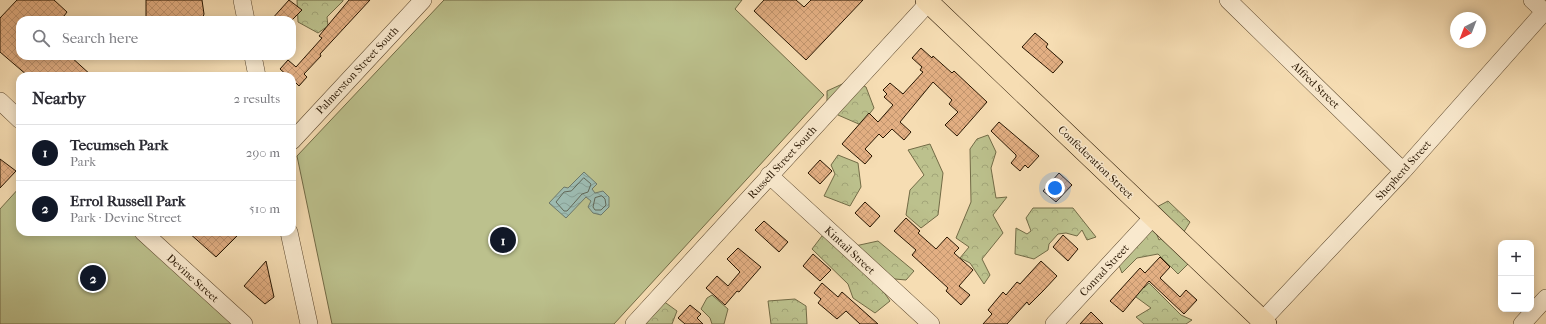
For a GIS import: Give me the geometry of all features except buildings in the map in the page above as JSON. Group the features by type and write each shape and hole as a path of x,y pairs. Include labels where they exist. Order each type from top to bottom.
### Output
{"main road":[{"name":"Confederation Street","path":"928,1 1262,323"}],"street":[{"path":"242,0 245,16"},
{"name":"Palmerston Street South","path":"296,137 423,0"},
{"name":"Alfred Street","path":"1228,0 1403,171"},
{"path":"1532,0 1545,13"},
{"name":"Russell Street South","path":"634,324 928,1"},
{"name":"Shepherd Street","path":"1262,323 1403,171 1545,13"},
{"path":"254,60 256,72"},
{"path":"0,101 16,116"},
{"name":"Kintail Street","path":"769,176 930,324"},
{"name":"Conrad Street","path":"1054,324 1153,217"},
{"name":"Devine Street","path":"147,236 244,324"},
{"path":"290,236 309,324"},
{"path":"1522,324 1546,298"}],"green space":[{"path":"297,0 343,1 327,17 328,26 318,33 298,22"},
{"path":"444,0 742,0 735,9 824,95 614,324 332,324 297,156"},
{"path":"851,80 866,87 874,108 861,125 838,115 827,103 827,91"},
{"path":"988,135 996,152 991,168 996,198 1007,197 993,215 1003,233 982,259 990,275 984,284 970,263 960,258 969,247 956,238 971,202 970,149 977,139"},
{"path":"930,144 943,173 938,215 921,228 906,215 910,190 924,175 908,150"},
{"path":"838,155 858,163 861,187 850,206 824,196 835,174 831,165"},
{"path":"16,191 16,236 139,236 237,324 0,324 0,209"},
{"path":"1168,201 1190,222 1177,243 1191,261 1178,274 1158,254 1137,258 1122,273 1113,250 1135,225 1155,230 1159,240 1166,235 1153,209"},
{"path":"1033,208 1073,208 1096,237 1087,240 1082,230 1077,236 1066,233 1058,234 1049,244 1048,250 1034,259 1015,254 1016,228 1027,234 1031,231 1026,218"},
{"path":"836,232 855,246 878,241 914,271 906,280 884,278 879,285 890,301 875,313 853,298 848,284 812,249 822,236"},
{"path":"1135,280 1144,288 1149,283 1181,315 1192,320 1186,324 1144,324 1136,317 1151,308 1136,297 1129,289"},
{"path":"712,295 728,309 724,324 712,324 710,318 701,309 707,298"},
{"path":"659,298 677,311 672,324 638,324"},
{"path":"795,299 806,306 807,324 771,324 768,301"}],"water":[{"path":"584,172 597,184 592,189 595,193 603,191 609,197 609,207 601,215 593,213 588,207 591,201 586,197 566,218 549,203 564,187 568,188"}],"place":[{"name":"Tecumseh Park","path":"503,240"},
{"name":"Errol Russell Park","path":"93,278"}]}
